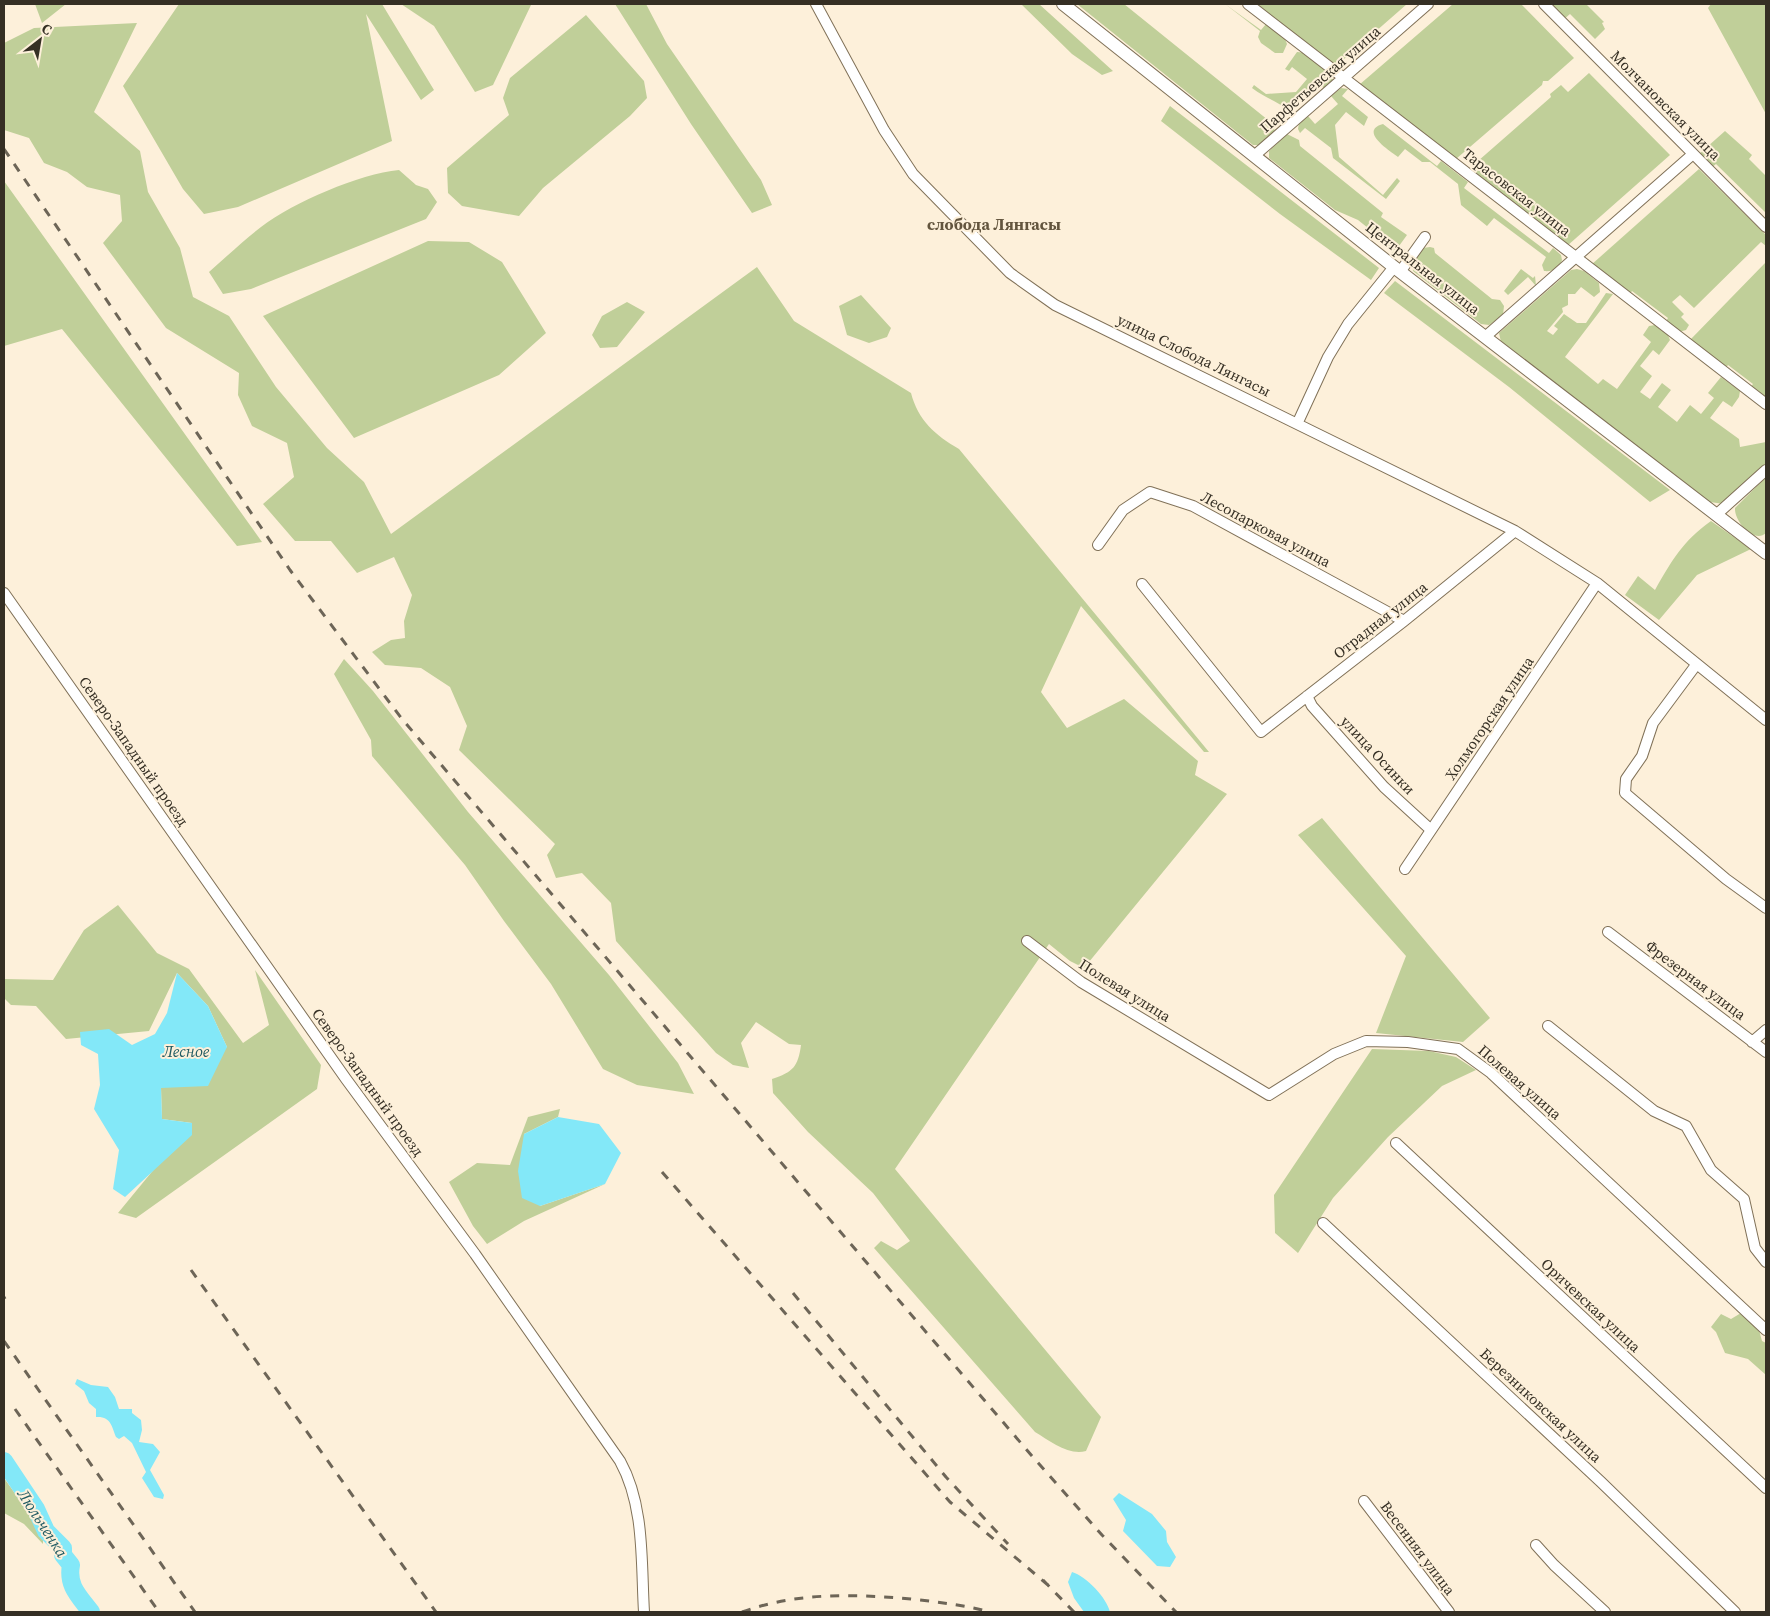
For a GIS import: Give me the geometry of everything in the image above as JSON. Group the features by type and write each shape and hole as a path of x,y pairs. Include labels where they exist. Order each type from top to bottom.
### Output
{"street":[{"name":"улица Слобода Лянгасы","path":"816,4 884,130 913,174 1010,273 1055,305 1298,422 1515,531 1597,583 1766,720"},
{"name":"Центральная улица","path":"1063,4 1397,270 1766,553"},
{"name":"Тарасовская улица","path":"1248,4 1766,404"},
{"name":"Парфетьевская улица","path":"1254,156 1428,4"},
{"name":"Молчановская улица","path":"1544,4 1766,227"},
{"path":"1485,337 1693,154"},
{"path":"1298,422 1332,349 1348,324 1425,237"},
{"path":"1716,515 1766,470"},
{"name":"Лесопарковая улица","path":"1098,544 1122,510 1150,492 1193,506 1404,621"},
{"name":"Отрадная улица","path":"1142,584 1261,732 1404,621 1515,531"},
{"name":"Холмогорская улица","path":"1405,869 1597,583"},
{"name":"Северо-Западный проезд","path":"4,593 620,1461 632,1484 637,1504 644,1612"},
{"path":"1696,665 1653,723 1642,756 1626,779 1625,793 1726,879 1766,908"},
{"name":"улица Осинки","path":"1307,696 1312,706 1384,787 1432,830"},
{"name":"Фрезерная улица","path":"1608,932 1766,1052"},
{"name":"Полевая улица","path":"1027,941 1081,982 1269,1095 1334,1054 1366,1041 1408,1042 1458,1049 1491,1073 1766,1330"},
{"path":"1548,1026 1654,1111 1686,1126 1711,1170 1744,1199 1755,1248 1766,1262"},
{"path":"1752,1042 1766,1030"},
{"name":"Оричевская улица","path":"1396,1143 1766,1488"},
{"name":"Березниковская улица","path":"1323,1222 1594,1475 1736,1612"},
{"name":"Весенняя улица","path":"1364,1501 1448,1612"},
{"path":"1536,1545 1554,1565 1606,1612"}],"green space":[{"path":"35,4 66,4 42,23"},
{"path":"179,4 382,4 434,90 421,100 366,14 392,141 238,207 204,214 183,189 123,86"},
{"path":"401,4 531,5 493,85 475,92 434,26"},
{"path":"615,4 646,4 667,44 761,180 772,205 752,213 691,124"},
{"path":"1021,4 1039,4 1113,71 1102,75 1072,54"},
{"path":"1077,4 1124,4 1273,124 1275,132 1258,145 1253,145"},
{"path":"1225,4 1261,30 1266,24 1285,39 1287,44 1283,53 1275,53 1261,43 1258,37 1260,31"},
{"path":"1254,4 1407,4 1335,67"},
{"path":"1453,4 1521,4 1574,58 1548,81 1543,81 1542,85 1456,159 1359,85"},
{"path":"1547,4 1586,4 1604,22 1602,23 1605,29 1595,39 1570,14 1563,20"},
{"path":"1711,4 1766,4 1766,114 1708,8"},
{"path":"586,15 644,81 647,98 630,116 543,188 519,216 462,206 448,193 447,168 509,115 503,98 510,78"},
{"path":"137,23 94,112 140,151 148,192 180,248 193,297 229,316 276,387 327,448 364,482 391,534 757,267 794,321 911,393 923,419 942,438 959,449 1209,752 1204,752 1081,606 1041,692 1067,728 1124,699 1198,761 1195,775 1227,794 1084,968 1070,961 1049,944 895,1169 1101,1417 1086,1451 1066,1450 1035,1432 874,1248 881,1241 897,1250 910,1241 873,1193 808,1132 773,1093 772,1079 785,1074 793,1068 798,1059 801,1045 789,1044 756,1022 741,1043 749,1068 733,1065 716,1053 616,941 611,903 582,873 556,878 547,855 555,844 459,750 467,726 450,687 421,668 385,665 372,652 391,640 405,638 404,621 412,595 394,557 357,573 331,541 295,541 263,504 294,477 287,443 252,426 238,395 239,373 166,328 103,243 122,221 120,195 87,187 67,172 44,163 29,138 4,130 4,43 34,28"},
{"path":"1297,52 1317,62 1333,80 1325,89 1317,83 1288,110 1252,88 1254,85 1266,94 1296,92 1307,79 1292,67 1289,71 1285,69"},
{"path":"1589,73 1670,155 1567,246 1471,172 1478,161 1551,97 1550,94 1561,85 1568,92"},
{"path":"1341,88 1348,89 1342,96 1368,117 1364,126 1346,112 1335,125 1339,157 1383,195 1397,178 1400,181 1386,199 1333,158 1331,148 1305,128 1300,133 1298,129 1299,123 1308,116 1315,124 1338,104 1331,96"},
{"path":"1170,106 1379,268 1371,280 1280,214 1161,121"},
{"path":"1383,124 1437,166 1441,161 1468,182 1464,188 1549,253 1553,248 1561,255 1560,265 1553,270 1544,271 1542,265 1546,257 1494,218 1487,226 1461,205 1458,184 1430,162 1422,162 1405,149 1398,157 1389,150 1375,136 1374,131 1376,127"},
{"path":"1725,131 1752,155 1749,159 1766,176 1766,213 1716,164 1711,168 1698,155"},
{"path":"1287,134 1299,140 1300,146 1383,213 1381,217 1407,235 1399,246 1405,250 1399,255 1394,255 1373,232 1358,220 1335,210 1269,158 1269,151"},
{"path":"1699,169 1766,235 1766,246 1761,242 1694,308 1680,295 1672,302 1684,314 1681,317 1689,325 1686,330 1679,332 1665,323 1668,318 1632,291 1629,295 1591,265"},
{"path":"399,170 416,185 428,189 437,202 426,219 251,289 223,294 209,272 261,227 291,208 346,183"},
{"path":"4,181 262,542 237,546 62,329 4,346"},
{"path":"428,241 469,242 502,262 546,333 499,375 354,438 263,316"},
{"path":"1423,248 1434,248 1435,253 1492,299 1500,300 1504,306 1503,315 1489,325 1481,324 1413,271 1412,262"},
{"path":"1766,262 1766,400 1750,388 1753,384 1728,365 1725,369 1691,342 1691,339"},
{"path":"1521,269 1533,278 1535,276 1536,286 1528,277 1508,295 1504,291"},
{"path":"1571,270 1584,271 1599,283 1600,292 1594,297 1581,287 1575,294 1568,294 1568,305 1562,308 1563,312 1547,331 1553,335 1558,329 1554,326 1564,314 1577,323 1586,323 1606,293 1613,294 1565,357 1598,384 1603,379 1617,389 1651,342 1643,335 1649,326 1655,325 1668,335 1670,340 1659,355 1653,350 1640,366 1652,376 1640,392 1650,399 1662,383 1671,390 1658,407 1677,422 1690,405 1701,414 1714,398 1708,393 1721,377 1740,391 1739,397 1732,407 1723,401 1710,418 1739,439 1740,447 1766,442 1766,463 1724,504 1710,502 1501,342 1499,333"},
{"path":"1395,281 1670,490 1650,502 1509,387 1384,293"},
{"path":"861,295 891,328 887,337 869,343 847,335 839,306"},
{"path":"627,302 645,312 617,347 600,348 592,335 602,316"},
{"path":"1766,477 1766,533 1756,536 1741,525 1735,508"},
{"path":"1711,521 1751,549 1697,575 1659,620 1625,595 1638,576 1655,590 1685,544"},
{"path":"344,659 373,691 468,812 609,975 678,1063 694,1094 637,1085 603,1069 551,984 465,865 372,756 371,740 334,674"},
{"path":"1322,818 1490,1018 1463,1042 1376,1033 1406,956 1298,835"},
{"path":"118,905 157,953 189,969 243,1043 269,1025 255,970 321,1065 317,1089 136,1218 118,1213 192,1123 162,1119 161,1088 227,1047 208,1006 177,973 149,1031 66,1039 36,1006 11,1005 4,998 4,976 5,979 53,980 84,930"},
{"path":"1372,1049 1429,1051 1456,1057 1476,1070 1442,1086 1388,1137 1333,1198 1298,1253 1275,1233 1274,1195"},
{"path":"560,1109 558,1117 524,1134 540,1206 605,1184 524,1221 487,1244 473,1226 449,1182 477,1163 510,1165 528,1117"},
{"path":"1741,1313 1759,1330 1762,1341 1766,1343 1766,1375 1748,1359 1725,1353 1716,1332 1711,1327 1721,1314 1731,1319"},
{"path":"4,1478 43,1533 43,1544 24,1524 4,1513"}],"water":[{"name":"Лесное","path":"177,973 208,1006 227,1047 208,1086 161,1088 162,1119 192,1123 192,1135 125,1197 113,1189 119,1150 94,1109 100,1085 98,1054 81,1045 80,1032 109,1029 132,1045 155,1034 167,1013"},
{"path":"558,1117 599,1124 621,1153 605,1184 540,1206 522,1198 518,1171 524,1134"},
{"path":"77,1379 91,1385 108,1387 115,1397 119,1409 132,1409 132,1413 141,1420 142,1430 139,1442 153,1444 160,1452 150,1470 164,1495 163,1499 154,1497 142,1478 146,1472 132,1443 124,1436 119,1439 116,1437 108,1420 96,1417 96,1409 89,1403 84,1391 75,1384"},
{"path":"1119,1493 1152,1514 1166,1531 1167,1542 1176,1557 1170,1567 1157,1566 1123,1531 1126,1520 1113,1499"},
{"path":"1072,1572 1078,1574 1095,1588 1105,1600 1110,1612 1084,1612 1074,1598 1068,1582"}],"waterway":[{"name":"Люльченка","path":"4,1461 36,1509 46,1531 63,1548 63,1555 71,1565 72,1585 91,1612"}],"railway":[{"path":"4,149 290,570 402,719 1032,1456 1102,1535 1176,1612"},
{"path":"662,1172 950,1502 1048,1585"},
{"path":"191,1270 436,1612"},
{"path":"793,1293 946,1477 1008,1544"},
{"path":"4,1341 195,1612"},
{"path":"15,1409 159,1612"},
{"path":"1043,1580 1074,1612"},
{"path":"742,1612 763,1605 826,1596 890,1597 921,1600 990,1612"}],"district":[{"name":"слобода Лянгасы","path":"994,224"}]}
